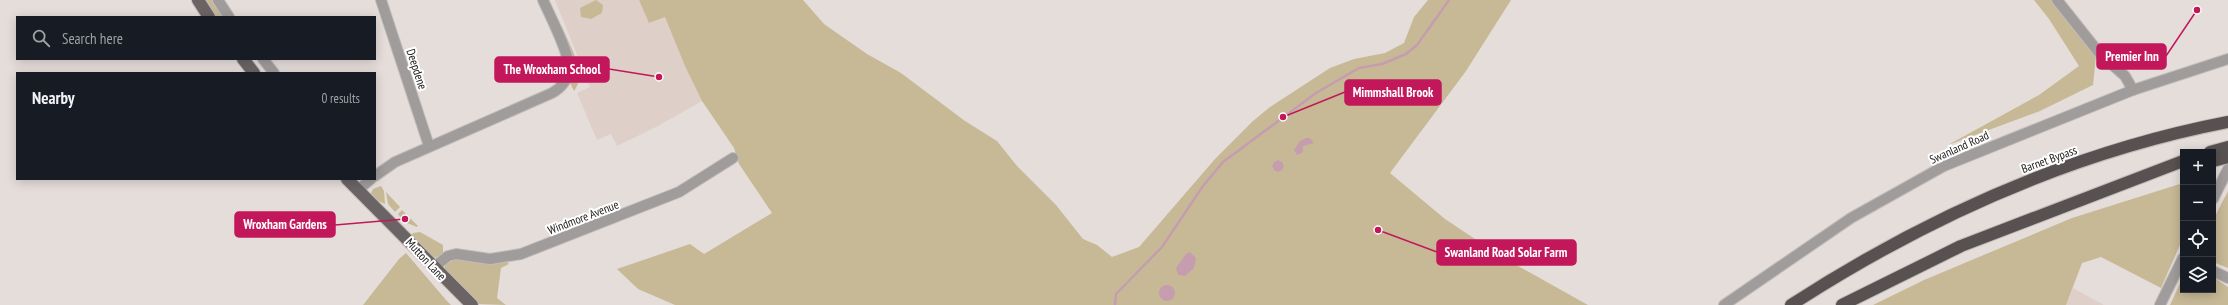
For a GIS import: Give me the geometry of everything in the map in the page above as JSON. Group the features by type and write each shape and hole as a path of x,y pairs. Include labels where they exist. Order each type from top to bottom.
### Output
{"highway":[{"path":"2191,129 2228,118"},
{"name":"Barnet Bypass","path":"1791,305 1831,279 1888,246 1943,218 2019,185 2098,156 2191,129 2228,122"},
{"path":"2216,150 2228,147"},
{"path":"2216,160 2228,157"},
{"path":"1842,305 1869,290 1961,246 2126,185 2180,163"},
{"path":"2126,185 2180,171"}],"main road":[{"path":"198,0 208,16"},
{"path":"243,60 253,72"},
{"name":"Mutton Lane","path":"348,180 472,305"}],"street":[{"path":"218,0 228,16"},
{"name":"Deepdene","path":"381,0 428,146"},
{"path":"376,175 395,162 428,146 552,93 565,82 568,74 568,63 543,0"},
{"path":"2057,0 2100,54 2124,76 2133,90"},
{"name":"Swanland Road","path":"1724,305 1851,218 1944,166 2133,90 2228,58"},
{"path":"264,60 273,72"},
{"name":"Windmore Avenue","path":"434,267 448,256 456,254 490,259 521,254 679,192 733,158"},
{"path":"2216,193 2228,169"},
{"path":"358,190 369,180"},
{"path":"2160,305 2180,264"},
{"path":"2216,272 2228,278"}],"shaded area":[{"path":"203,0 213,0 224,16 213,16"},
{"path":"555,0 788,0 702,101 658,126 617,146 611,134 597,140 577,93 590,87"},
{"path":"596,0 603,5 602,13 591,19 581,17 580,8"},
{"path":"639,0 803,0 824,24 867,54 901,73 965,121 997,141 1017,166 1056,205 1083,239 1097,245 1112,257 1139,247 1215,159 1253,121 1270,107 1330,68 1354,59 1385,53 1404,43 1414,17 1428,0 1511,0 1466,71 1390,173 1445,219 1502,257 1588,305 675,305 638,289 617,269 690,244 704,254 772,213 739,164 734,148 702,101 685,66 665,17 649,23"},
{"path":"2034,0 2054,0 2096,56 2093,85 2040,111 1948,145 2039,95 2079,66 2049,19"},
{"path":"562,27 573,50 578,68 578,84 574,91 570,83 573,75 558,28"},
{"path":"1310,138 1314,143 1303,146 1303,152 1297,155 1294,150 1300,141"},
{"path":"1278,160 1282,162 1284,166 1282,170 1278,172 1274,170 1272,166 1274,162"},
{"path":"2180,184 2180,245 2161,288 2101,257 2082,263 2066,305 1873,305 1924,280 2072,218"},
{"path":"381,186 384,191 385,204 376,200 371,193 373,189"},
{"path":"2228,191 2228,268 2216,263 2216,214"},
{"path":"386,192 400,207 395,212 388,204"},
{"path":"402,210 418,226 417,227 407,223 404,216 401,218 398,214"},
{"path":"420,232 443,245 443,255 433,258 411,236 413,233"},
{"path":"1190,252 1196,258 1194,268 1185,276 1178,275 1176,268 1186,254"},
{"path":"406,253 451,305 363,305 399,259"},
{"path":"455,259 507,261 509,264 501,268 497,298 506,305 477,304 445,271 445,265"},
{"path":"2216,279 2228,287 2228,305 2170,305 2180,283 2180,293 2216,293"},
{"path":"1167,285 1173,287 1175,293 1173,299 1167,301 1161,299 1159,293 1161,287"},
{"path":"2073,288 2104,305 2066,305"}],"waterway":[{"path":"1115,305 1116,294 1162,247 1203,186 1223,162 1316,93 1359,68 1382,64 1406,54 1417,45 1449,0"}],"place":[{"name":"Premier Inn","path":"2197,10"},
{"name":"The Wroxham School","path":"659,77"},
{"name":"Mimmshall Brook","path":"1283,117"},
{"name":"Wroxham Gardens","path":"405,219"},
{"name":"Swanland Road Solar Farm","path":"1378,230"}]}
